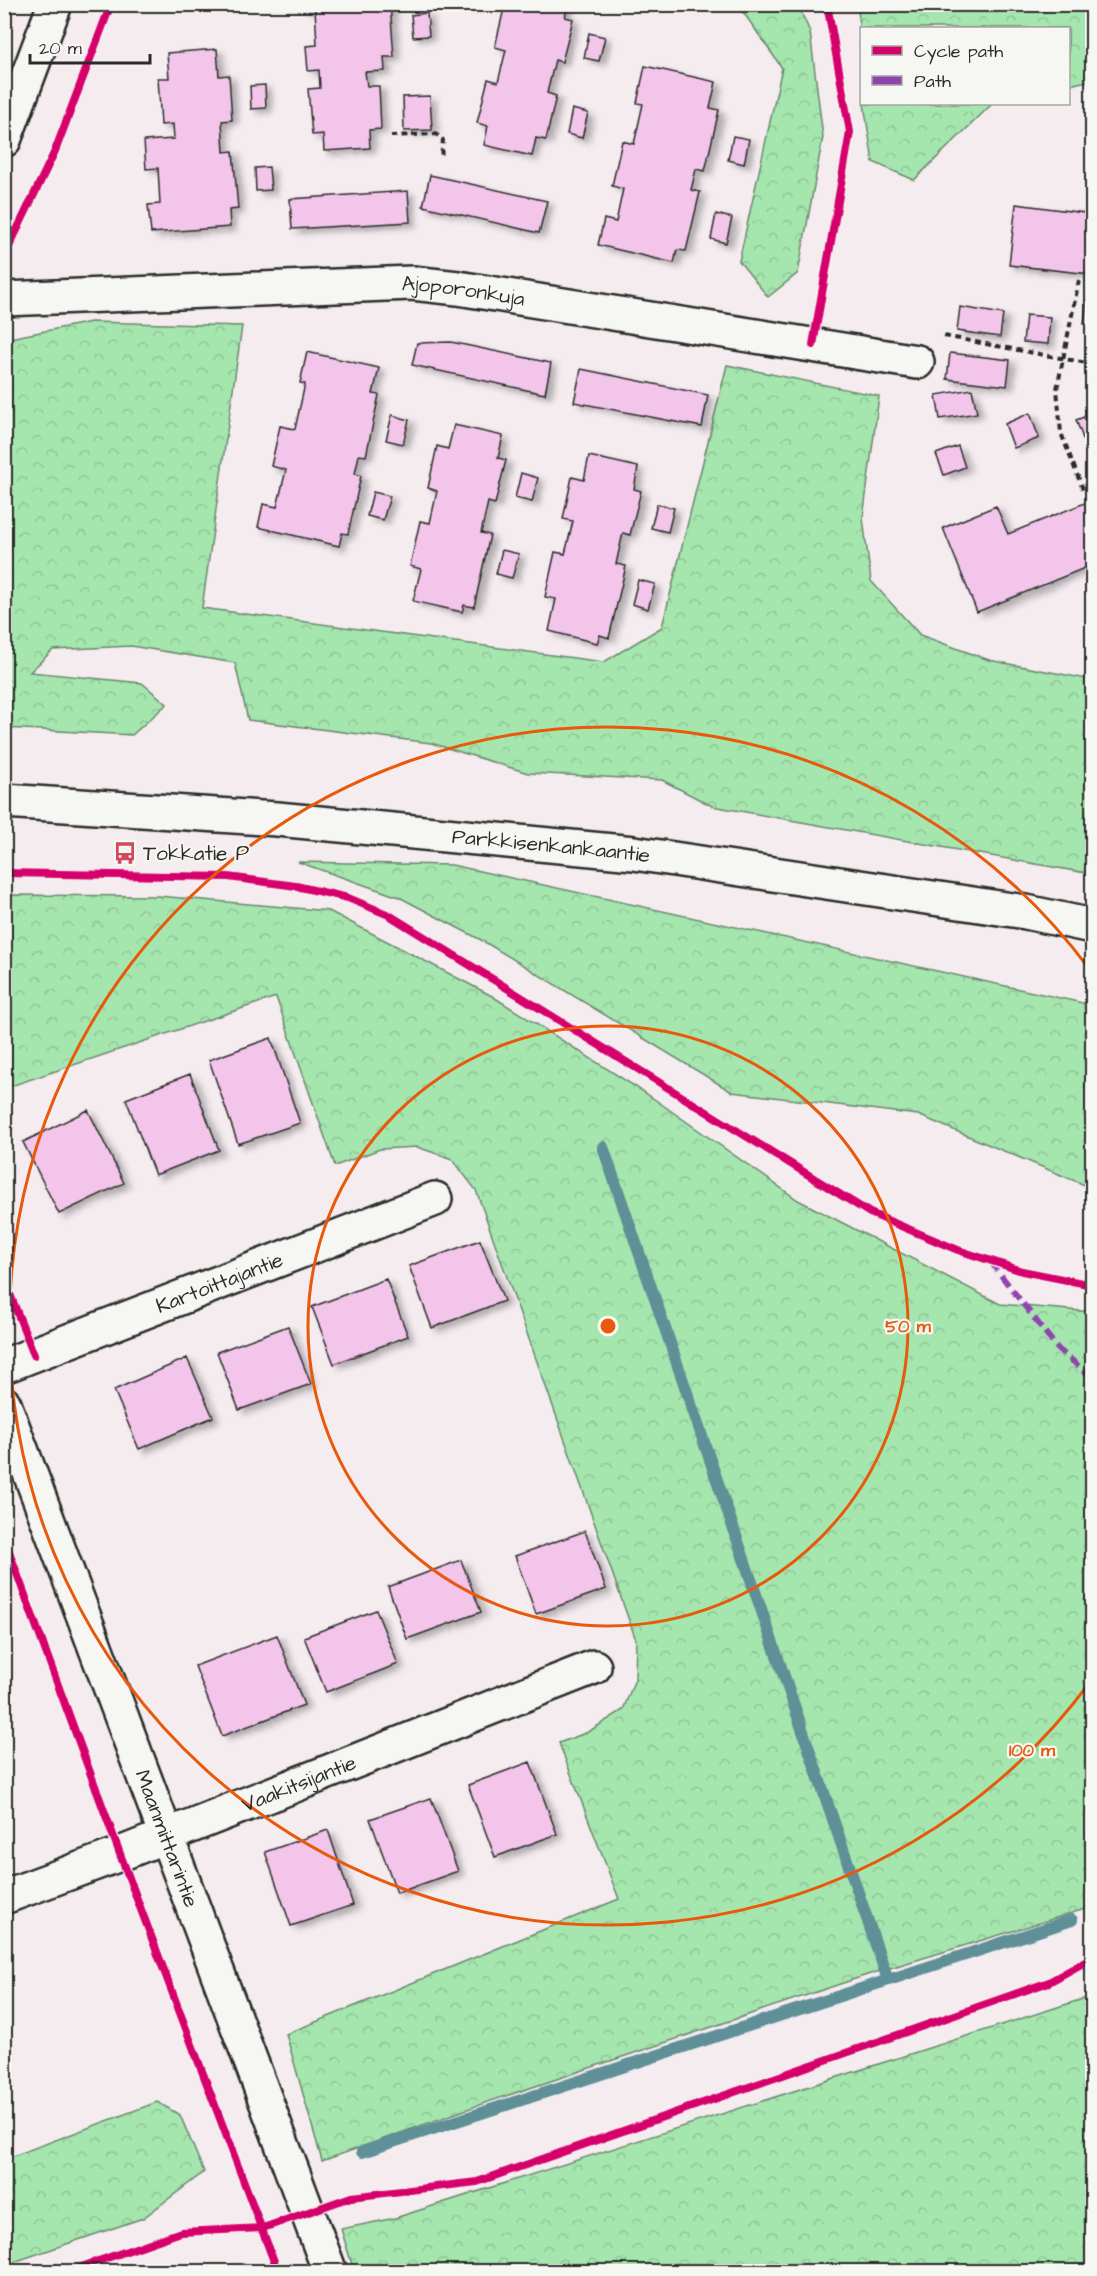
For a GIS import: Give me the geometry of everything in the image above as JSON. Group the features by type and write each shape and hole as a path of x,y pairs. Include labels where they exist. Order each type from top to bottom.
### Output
{"street":[{"path":"4,140 55,4"},
{"name":"Ajoporonkuja","path":"4,299 412,283 458,288 917,362"},
{"name":"Parkkisenkankaantie","path":"4,801 277,819 634,853 1026,912 1092,926"},
{"name":"Kartoittajantie","path":"4,1366 435,1199"},
{"name":"Maanmittarintie","path":"4,1404 330,2271"},
{"name":"Vaakitsijantie","path":"4,1897 594,1667"}],"path":[{"path":"391,136 436,134 443,140 441,158"},
{"path":"1078,280 1057,389 1061,433 1084,492"},
{"path":"934,334 1092,364"}],"green space":[{"path":"722,5 798,5 810,32 823,137 798,273 768,297 739,261 782,68 741,9"},
{"path":"858,5 1092,5 1092,80 1070,85 1070,27 860,27 860,44"},
{"path":"864,105 991,105 914,180 873,162"},
{"path":"91,322 242,326 202,608 604,662 662,627 727,365 879,396 863,518 871,581 920,635 989,660 1092,680 1092,874 712,806 662,780 528,773 431,743 248,720 235,663 131,646 53,650 30,672 142,683 167,704 132,735 5,728 5,345 10,338"},
{"path":"298,862 452,865 1092,1005 1092,1188 918,1115 732,1092 483,941 399,897"},
{"path":"5,895 158,896 329,911 492,996 647,1094 798,1200 1000,1304 1092,1312 1092,1907 867,1975 476,2106 322,2161 286,2034 619,1899 559,1743 588,1732 623,1710 635,1679 636,1640 476,1190 452,1159 417,1147 380,1149 335,1166 276,997 5,1088"},
{"path":"1092,1993 1092,2271 354,2271 341,2229 395,2218 1086,1998"},
{"path":"157,2102 180,2115 204,2172 143,2218 5,2265 5,2159"}],"building":[{"path":"303,4 390,4 394,57 384,57 385,71 365,72 367,86 379,86 381,129 369,130 370,148 324,151 323,134 312,135 308,89 320,88 319,70 308,71 306,46 317,45 315,8 304,8"},
{"path":"505,4 568,4 565,17 573,19 562,62 555,60 547,93 556,96 546,140 536,138 532,156 484,145 488,126 477,123 488,79 498,82 506,50 495,47"},
{"path":"427,13 429,36 413,37 411,15"},
{"path":"589,33 605,37 599,61 584,58"},
{"path":"217,49 219,76 229,75 232,120 222,121 224,152 233,151 238,209 229,210 230,227 151,233 148,205 160,204 158,168 146,169 144,141 174,139 173,124 161,125 158,78 169,78 167,53"},
{"path":"645,66 716,82 710,108 719,110 705,171 696,169 691,190 700,192 686,251 677,250 674,263 598,245 604,219 616,222 623,189 612,186 622,141 634,144 643,104 637,103"},
{"path":"265,85 266,108 251,109 250,86"},
{"path":"430,96 432,130 404,131 403,97"},
{"path":"572,109 588,113 582,138 567,134"},
{"path":"733,136 749,139 744,164 728,160"},
{"path":"269,167 271,190 256,191 255,168"},
{"path":"430,175 547,201 539,233 423,206"},
{"path":"408,191 410,222 292,229 290,199"},
{"path":"1016,204 1092,214 1092,325 1084,324 1090,274 1009,265"},
{"path":"716,214 732,218 726,243 711,239"},
{"path":"960,307 1003,314 1000,337 957,331"},
{"path":"1026,315 1050,317 1048,344 1023,342"},
{"path":"451,342 551,363 545,394 412,365 417,343"},
{"path":"307,352 379,368 373,394 379,395 366,456 359,455 355,474 361,476 348,534 342,533 339,546 258,527 263,504 277,507 286,470 271,466 280,426 295,429 305,384 300,383"},
{"path":"950,353 1010,360 1007,386 947,379"},
{"path":"581,369 708,395 702,427 574,402"},
{"path":"972,389 977,413 940,419 936,395"},
{"path":"1030,413 1039,438 1014,448 1005,424"},
{"path":"1092,414 1092,462 1076,420"},
{"path":"392,415 409,420 403,444 386,440"},
{"path":"454,425 503,436 498,458 506,460 495,504 488,502 481,533 490,535 474,607 464,605 462,612 413,601 421,569 410,566 420,521 430,523 437,491 428,488 437,446 448,449"},
{"path":"958,446 965,467 944,475 936,454"},
{"path":"589,456 638,467 634,489 641,491 630,535 623,533 616,564 626,566 609,638 600,635 597,643 549,631 556,599 545,597 555,552 565,554 573,521 563,519 572,477 584,480"},
{"path":"521,473 538,478 532,502 515,498"},
{"path":"373,492 390,496 383,520 367,516"},
{"path":"1092,500 1092,565 977,612 943,528 996,506 1008,534"},
{"path":"657,504 674,508 668,532 651,528"},
{"path":"502,550 519,554 512,578 496,574"},
{"path":"638,580 655,584 648,609 632,604"},
{"path":"271,1038 300,1123 238,1144 209,1060"},
{"path":"190,1074 219,1150 155,1175 126,1099"},
{"path":"88,1110 124,1183 59,1214 23,1142"},
{"path":"480,1240 504,1301 432,1328 409,1266"},
{"path":"386,1279 408,1336 334,1364 312,1307"},
{"path":"288,1326 311,1384 239,1410 217,1352"},
{"path":"187,1358 213,1417 139,1449 114,1390"},
{"path":"585,1531 606,1589 536,1614 515,1556"},
{"path":"461,1560 481,1612 407,1639 388,1587"},
{"path":"376,1610 398,1664 326,1692 304,1637"},
{"path":"277,1635 304,1705 222,1736 195,1666"},
{"path":"530,1762 557,1834 495,1857 468,1785"},
{"path":"431,1798 458,1871 397,1893 370,1819"},
{"path":"328,1830 353,1905 291,1926 265,1852"}],"waterway":[{"path":"603,1147 888,1980"},
{"path":"362,2152 1072,1920"}],"marked path":[{"path":"990,1261 1058,1349 1092,1377"}],"cycle path":[{"path":"4,257 55,151 111,4"},
{"path":"813,345 850,132 827,4"},
{"path":"4,873 228,877 296,886 348,898 389,915 870,1213 958,1250 1022,1271 1092,1285"},
{"path":"4,1279 34,1355"},
{"path":"4,1538 120,1854 278,2272"},
{"path":"67,2272 181,2232 263,2228 351,2197 477,2182 1049,1982 1092,1958"}],"place":[{"name":"Tokkatie P","path":"125,853"}]}
